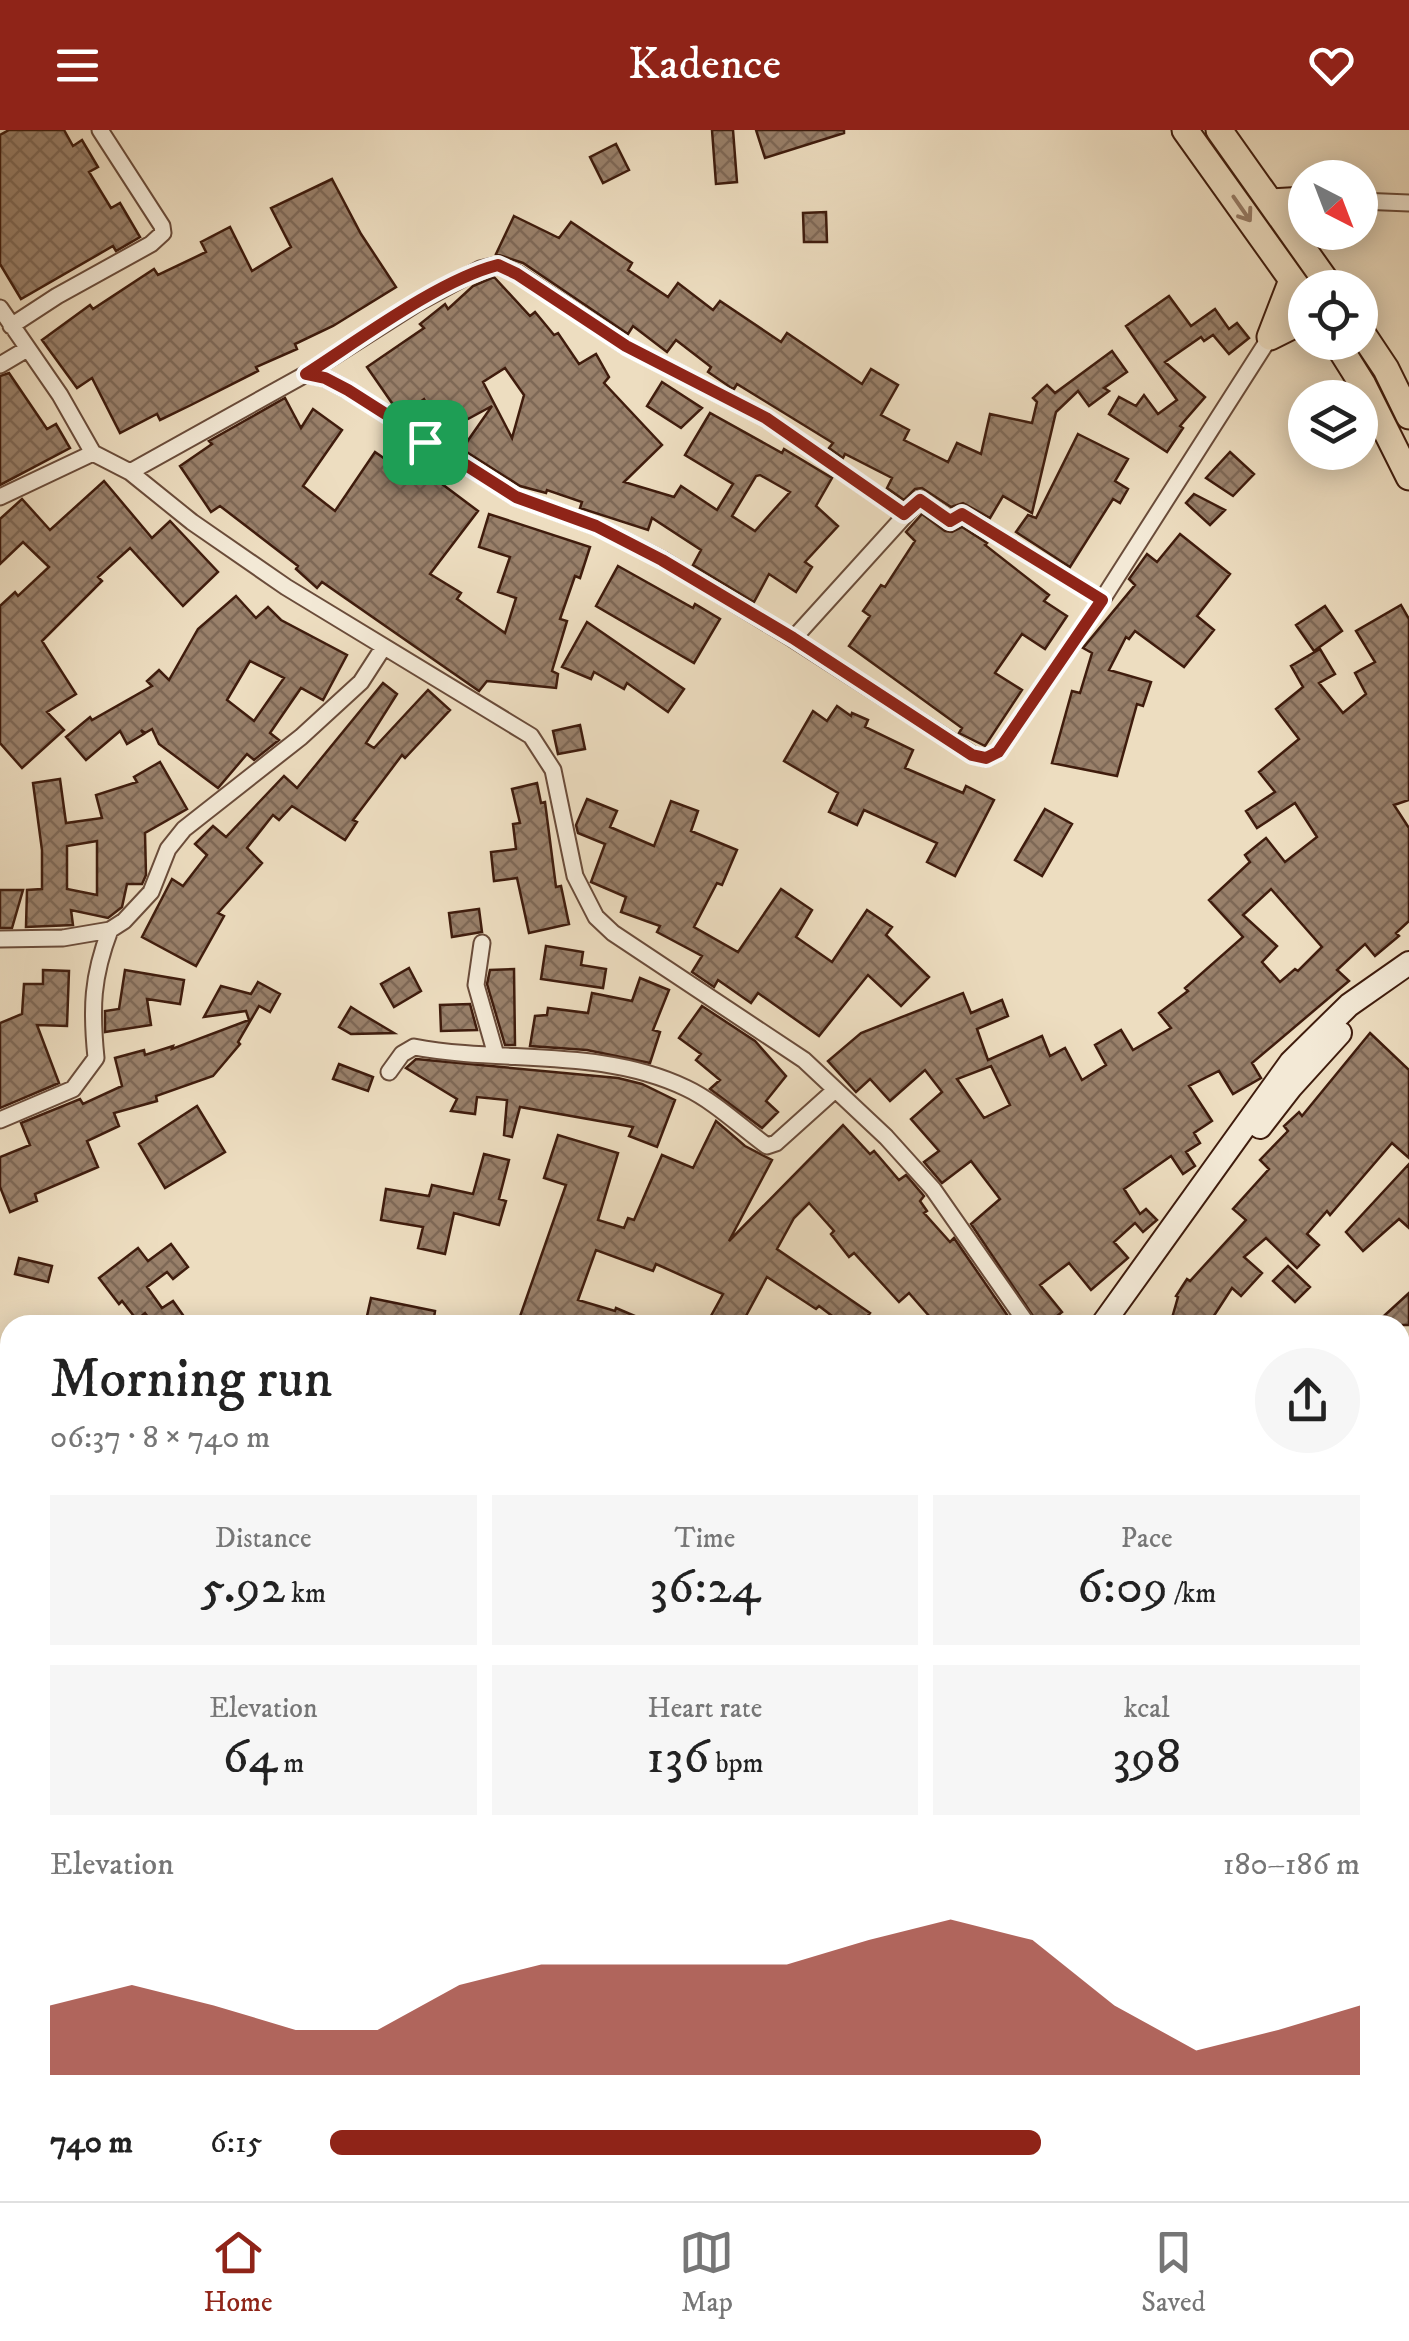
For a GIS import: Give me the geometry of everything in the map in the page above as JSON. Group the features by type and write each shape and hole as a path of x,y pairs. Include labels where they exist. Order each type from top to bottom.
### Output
{"main road":[{"path":"1185,130 1288,274"},
{"path":"1219,130 1288,226"},
{"path":"1270,202 1288,201"},
{"path":"1270,337 1288,307"},
{"path":"1270,337 1288,327"},
{"path":"1378,358 1409,416"},
{"path":"1347,360 1409,477"},
{"path":"1109,1315 1291,1062 1348,1005 1409,964"},
{"path":"1126,1315 1291,1087 1330,1042 1380,998 1409,980"}],"street":[{"path":"11,326 164,234 100,130"},
{"path":"1378,203 1409,204"},
{"path":"130,472 306,374 416,304 480,269 498,265 626,346 766,418 904,514"},
{"path":"0,308 93,453 130,472 192,522 382,648 531,736 554,770 574,876 596,918 804,1060 921,1174 1021,1315"},
{"path":"306,374 325,378 348,390 516,497 596,526 662,560 793,638 972,755 986,758 998,752 1102,600 1270,337"},
{"path":"0,365 28,350"},
{"path":"0,497 93,453"},
{"path":"793,638 920,500 950,521 962,514 1102,600"},
{"path":"0,938 63,938 110,930 151,892 168,849 184,829 301,737 361,682 382,648"},
{"path":"0,1120 73,1089 96,1058 92,1011 96,966 110,930"},
{"path":"482,943 476,986 496,1055"},
{"path":"389,1072 402,1054 414,1047 577,1059 662,1078 689,1089 766,1146 776,1143 835,1090"}],"building":[{"path":"9,130 64,130 73,146 82,140 98,167 89,172 111,208 120,203 140,237 116,251 113,246 21,299 0,264 0,135"},
{"path":"712,130 733,130 737,182 716,184"},
{"path":"756,130 844,130 844,133 765,158"},
{"path":"616,144 629,170 603,183 590,157"},
{"path":"332,179 361,234 396,287 333,326 295,344 297,349 256,367 258,371 160,420 157,414 120,433 92,378 77,388 42,340 90,305 93,309 154,269 158,275 206,252 201,242 230,227 252,271 291,247 271,208"},
{"path":"826,212 827,242 804,242 803,213"},
{"path":"514,216 559,238 571,222 632,263 628,270 668,297 678,283 713,310 720,301 781,342 787,333 862,384 871,369 898,385 881,415 909,430 904,440 948,462 957,443 981,454 990,414 1032,423 1037,402 1033,398 1047,385 1055,393 1112,351 1127,372 1104,388 1109,391 1089,406 1078,391 1056,412 1032,513 1003,496 990,518 963,503 951,507 922,488 915,489 904,500 887,488 892,478 845,454 843,458 829,448 833,443 737,384 734,389 730,387 708,372 711,367 676,340 667,352 633,326 628,334 523,263 496,254"},
{"path":"494,277 530,316 535,312 554,335 558,333 579,364 596,354 609,377 604,383 662,445 624,482 674,497 681,486 717,510 733,484 685,455 710,413 782,453 784,449 832,478 816,506 838,526 805,562 812,567 796,592 769,574 754,602 693,565 701,550 652,518 648,530 580,508 582,502 520,486 462,449 492,406 442,433 424,399 405,413 394,406 367,367 424,328 420,324 445,304 448,309 473,286","holes":["505,368 524,395 512,438 483,382","760,475 790,492 755,531 732,516"]},
{"path":"1169,296 1191,326 1215,309 1229,329 1237,323 1249,338 1229,354 1213,335 1204,341 1201,337 1165,362 1205,397 1180,426 1183,428 1167,452 1109,414 1119,397 1136,406 1144,395 1158,414 1177,400 1126,326"},
{"path":"9,373 47,429 56,424 70,448 0,485 0,376"},
{"path":"662,382 702,408 681,428 647,406"},
{"path":"285,398 301,428 313,409 342,430 303,486 335,511 375,452 414,479 422,469 478,511 430,574 461,593 457,599 505,633 516,598 498,592 510,557 479,547 489,514 590,547 560,619 567,621 552,671 558,674 556,688 487,681 479,691 322,582 317,588 296,569 298,566 220,506 211,512 180,466 212,444 209,441"},
{"path":"1078,434 1128,459 1115,481 1128,489 1120,503 1113,499 1070,567 1016,532 1028,515 1036,518"},
{"path":"1230,452 1254,474 1233,496 1206,478"},
{"path":"104,481 152,538 170,521 218,572 183,606 130,548 98,577 102,581 42,641 76,694 47,712 64,730 22,768 0,743 0,606 15,592 18,596 49,567 23,542 0,564 0,519 22,499 50,530"},
{"path":"1194,494 1225,510 1210,525 1186,503"},
{"path":"922,514 945,531 962,527 987,543 1049,595 1044,601 1067,616 1045,649 1022,634 995,673 1022,690 985,746 959,733 962,728 849,646 870,616 863,611 881,585 885,587 915,541 906,532"},
{"path":"1180,534 1230,574 1197,616 1214,630 1184,667 1135,631 1129,639 1126,637 1109,670 1151,682 1143,706 1137,704 1117,776 1052,763 1072,691 1080,693 1092,653 1083,648 1135,585 1129,579 1147,554 1157,562"},
{"path":"618,566 720,619 694,663 596,606"},
{"path":"236,596 256,618 268,607 281,620 347,655 323,700 301,688 270,733 279,740 254,760 247,754 218,788 159,744 152,729 145,733 141,730 144,734 127,744 120,731 86,760 66,737 90,717 92,720 152,686 147,681 159,670 169,680 198,629","holes":["250,661 284,678 254,721 227,700"]},
{"path":"1401,605 1409,619 1409,800 1394,805 1409,828 1409,921 1396,933 1399,936 1375,956 1365,944 1337,970 1349,981 1252,1063 1261,1078 1233,1094 1219,1071 1189,1086 1212,1121 1194,1133 1200,1143 1186,1152 1195,1166 1183,1174 1171,1156 1124,1189 1140,1214 1146,1209 1157,1220 1143,1232 1135,1223 1114,1242 1128,1258 1091,1290 1069,1263 1040,1285 1062,1312 1032,1315 971,1224 1000,1199 971,1161 942,1183 924,1162 939,1151 911,1119 942,1092 925,1070 890,1101 870,1079 856,1092 828,1061 861,1033 963,993 971,1013 1002,1000 1008,1016 977,1029 988,1060 1042,1036 1050,1056 1065,1048 1082,1080 1106,1065 1095,1045 1121,1030 1133,1050 1171,1028 1159,1013 1188,991 1185,988 1243,937 1209,900 1250,862 1245,855 1266,838 1285,862 1317,837 1295,803 1257,828 1246,811 1275,792 1259,772 1299,739 1276,709 1303,687 1291,666 1320,649 1335,674 1319,683 1343,713 1366,694 1355,673 1375,662 1356,631","holes":["1271,889 1322,947 1298,971 1295,969 1280,982 1262,962 1277,946 1243,915","991,1066 1010,1105 984,1118 957,1079"]},
{"path":"1325,606 1342,631 1314,651 1296,625"},
{"path":"587,622 684,689 668,712 627,683 624,689 594,672 591,679 562,667"},
{"path":"383,683 397,694 366,743 374,748 428,690 450,710 405,758 402,755 353,820 357,822 345,840 292,806 279,820 273,815 247,848 262,863 218,913 224,916 196,966 142,937 172,879 183,886 207,855 195,844 213,826 226,837 284,776 297,788"},
{"path":"837,706 851,716 852,713 868,720 865,727 913,750 905,768 963,793 966,786 994,800 955,876 927,862 937,843 864,810 857,825 829,812 838,793 784,761 813,711 827,721"},
{"path":"580,725 585,749 558,754 553,731"},
{"path":"160,762 187,809 145,833 146,875 142,884 127,884 122,907 108,918 71,910 73,925 26,927 27,890 42,889 42,850 33,783 60,779 66,823 102,818 96,795 137,782 134,777","holes":["97,841 97,895 67,889 67,846"]},
{"path":"537,783 541,803 545,802 556,887 561,886 569,924 529,933 517,878 494,881 491,852 516,849 513,824 520,823 512,789"},
{"path":"587,799 617,811 610,827 654,846 671,801 698,811 691,831 737,850 722,885 717,883 694,927 738,952 781,889 812,910 796,937 832,962 867,910 892,927 886,935 929,977 901,1006 868,975 819,1036 758,993 751,1003 718,980 714,987 692,972 702,956 657,932 660,926 621,912 626,897 591,882 605,844 578,833 576,825"},
{"path":"1045,809 1072,824 1042,876 1015,860"},
{"path":"0,890 23,890 12,928 0,928"},
{"path":"479,909 482,932 452,937 449,913"},
{"path":"546,946 583,952 581,965 606,969 603,988 541,979"},
{"path":"409,968 421,991 394,1007 381,984"},
{"path":"514,969 515,1045 505,1045 487,984 490,970"},
{"path":"43,970 69,971 67,1026 37,1025 59,1083 0,1108 0,1023 22,1014 24,984 43,984"},
{"path":"125,970 184,980 180,1004 147,999 151,1025 105,1032 105,1011 119,1009"},
{"path":"640,978 669,990 653,1030 660,1032 650,1063 587,1050 530,1046 535,1016 547,1015 548,1008 588,1013 592,993 632,1001"},
{"path":"258,982 280,994 270,1012 259,1006 240,1044 213,1076 156,1096 157,1101 114,1113 119,1126 87,1141 98,1167 35,1194 37,1201 10,1212 0,1187 0,1157 30,1145 21,1123 80,1099 83,1104 122,1086 115,1058 144,1050 145,1055 173,1046 172,1049 249,1020 246,1011 204,1017 221,986 251,994"},
{"path":"470,1004 477,1030 441,1031 440,1005"},
{"path":"702,1006 755,1041 786,1076 766,1101 778,1112 762,1128 710,1089 720,1080 696,1060 701,1054 679,1038"},
{"path":"351,1007 394,1033 351,1034 339,1027"},
{"path":"1370,1033 1409,1070 1409,1158 1392,1143 1330,1215 1327,1211 1307,1234 1319,1245 1297,1268 1266,1238 1244,1257 1262,1273 1241,1296 1232,1288 1214,1315 1173,1315 1176,1296 1187,1279 1190,1281 1246,1220 1233,1209 1269,1169 1260,1160 1288,1131 1284,1126 1299,1112 1302,1116"},
{"path":"416,1059 618,1078 642,1084 675,1100 657,1147 629,1136 633,1127 520,1107 512,1137 504,1135 507,1100 477,1097 475,1114 451,1111 457,1099 406,1068"},
{"path":"339,1064 373,1077 368,1091 333,1079"},
{"path":"197,1106 225,1152 165,1188 139,1144"},
{"path":"716,1121 745,1146 772,1160 729,1241 843,1125 870,1154 874,1151 899,1180 906,1175 924,1196 920,1201 927,1211 924,1213 950,1242 954,1238 1007,1315 928,1315 909,1293 899,1302 854,1253 849,1257 831,1234 834,1231 809,1203 794,1218 777,1249 868,1315 831,1315 767,1277 746,1315 711,1315 723,1294 656,1264 653,1271 596,1250 578,1300 632,1315 520,1315 566,1185 544,1178 558,1135 618,1153 598,1220 624,1228 628,1218 634,1220 662,1155 693,1168"},
{"path":"484,1154 509,1160 499,1199 506,1201 499,1225 454,1213 445,1254 418,1248 423,1227 381,1220 386,1189 429,1196 432,1185 473,1194"},
{"path":"1409,1164 1409,1228 1399,1219 1363,1251 1346,1232"},
{"path":"171,1244 188,1267 173,1279 167,1272 147,1287 162,1308 173,1301 183,1315 133,1315 99,1278 138,1248 148,1261"},
{"path":"19,1258 52,1266 48,1282 15,1274"},
{"path":"1288,1266 1310,1287 1295,1302 1273,1281"},
{"path":"1409,1293 1409,1315 1385,1315"},
{"path":"371,1298 435,1311 434,1315 367,1315"}],"route":[{"path":"498,265 626,346 766,418 904,514 920,500 950,521 962,514 1102,600 998,752 980,758 793,638 662,560 596,526 516,497 425,442 348,390 325,378 306,374 416,304 480,269 498,265"}]}
